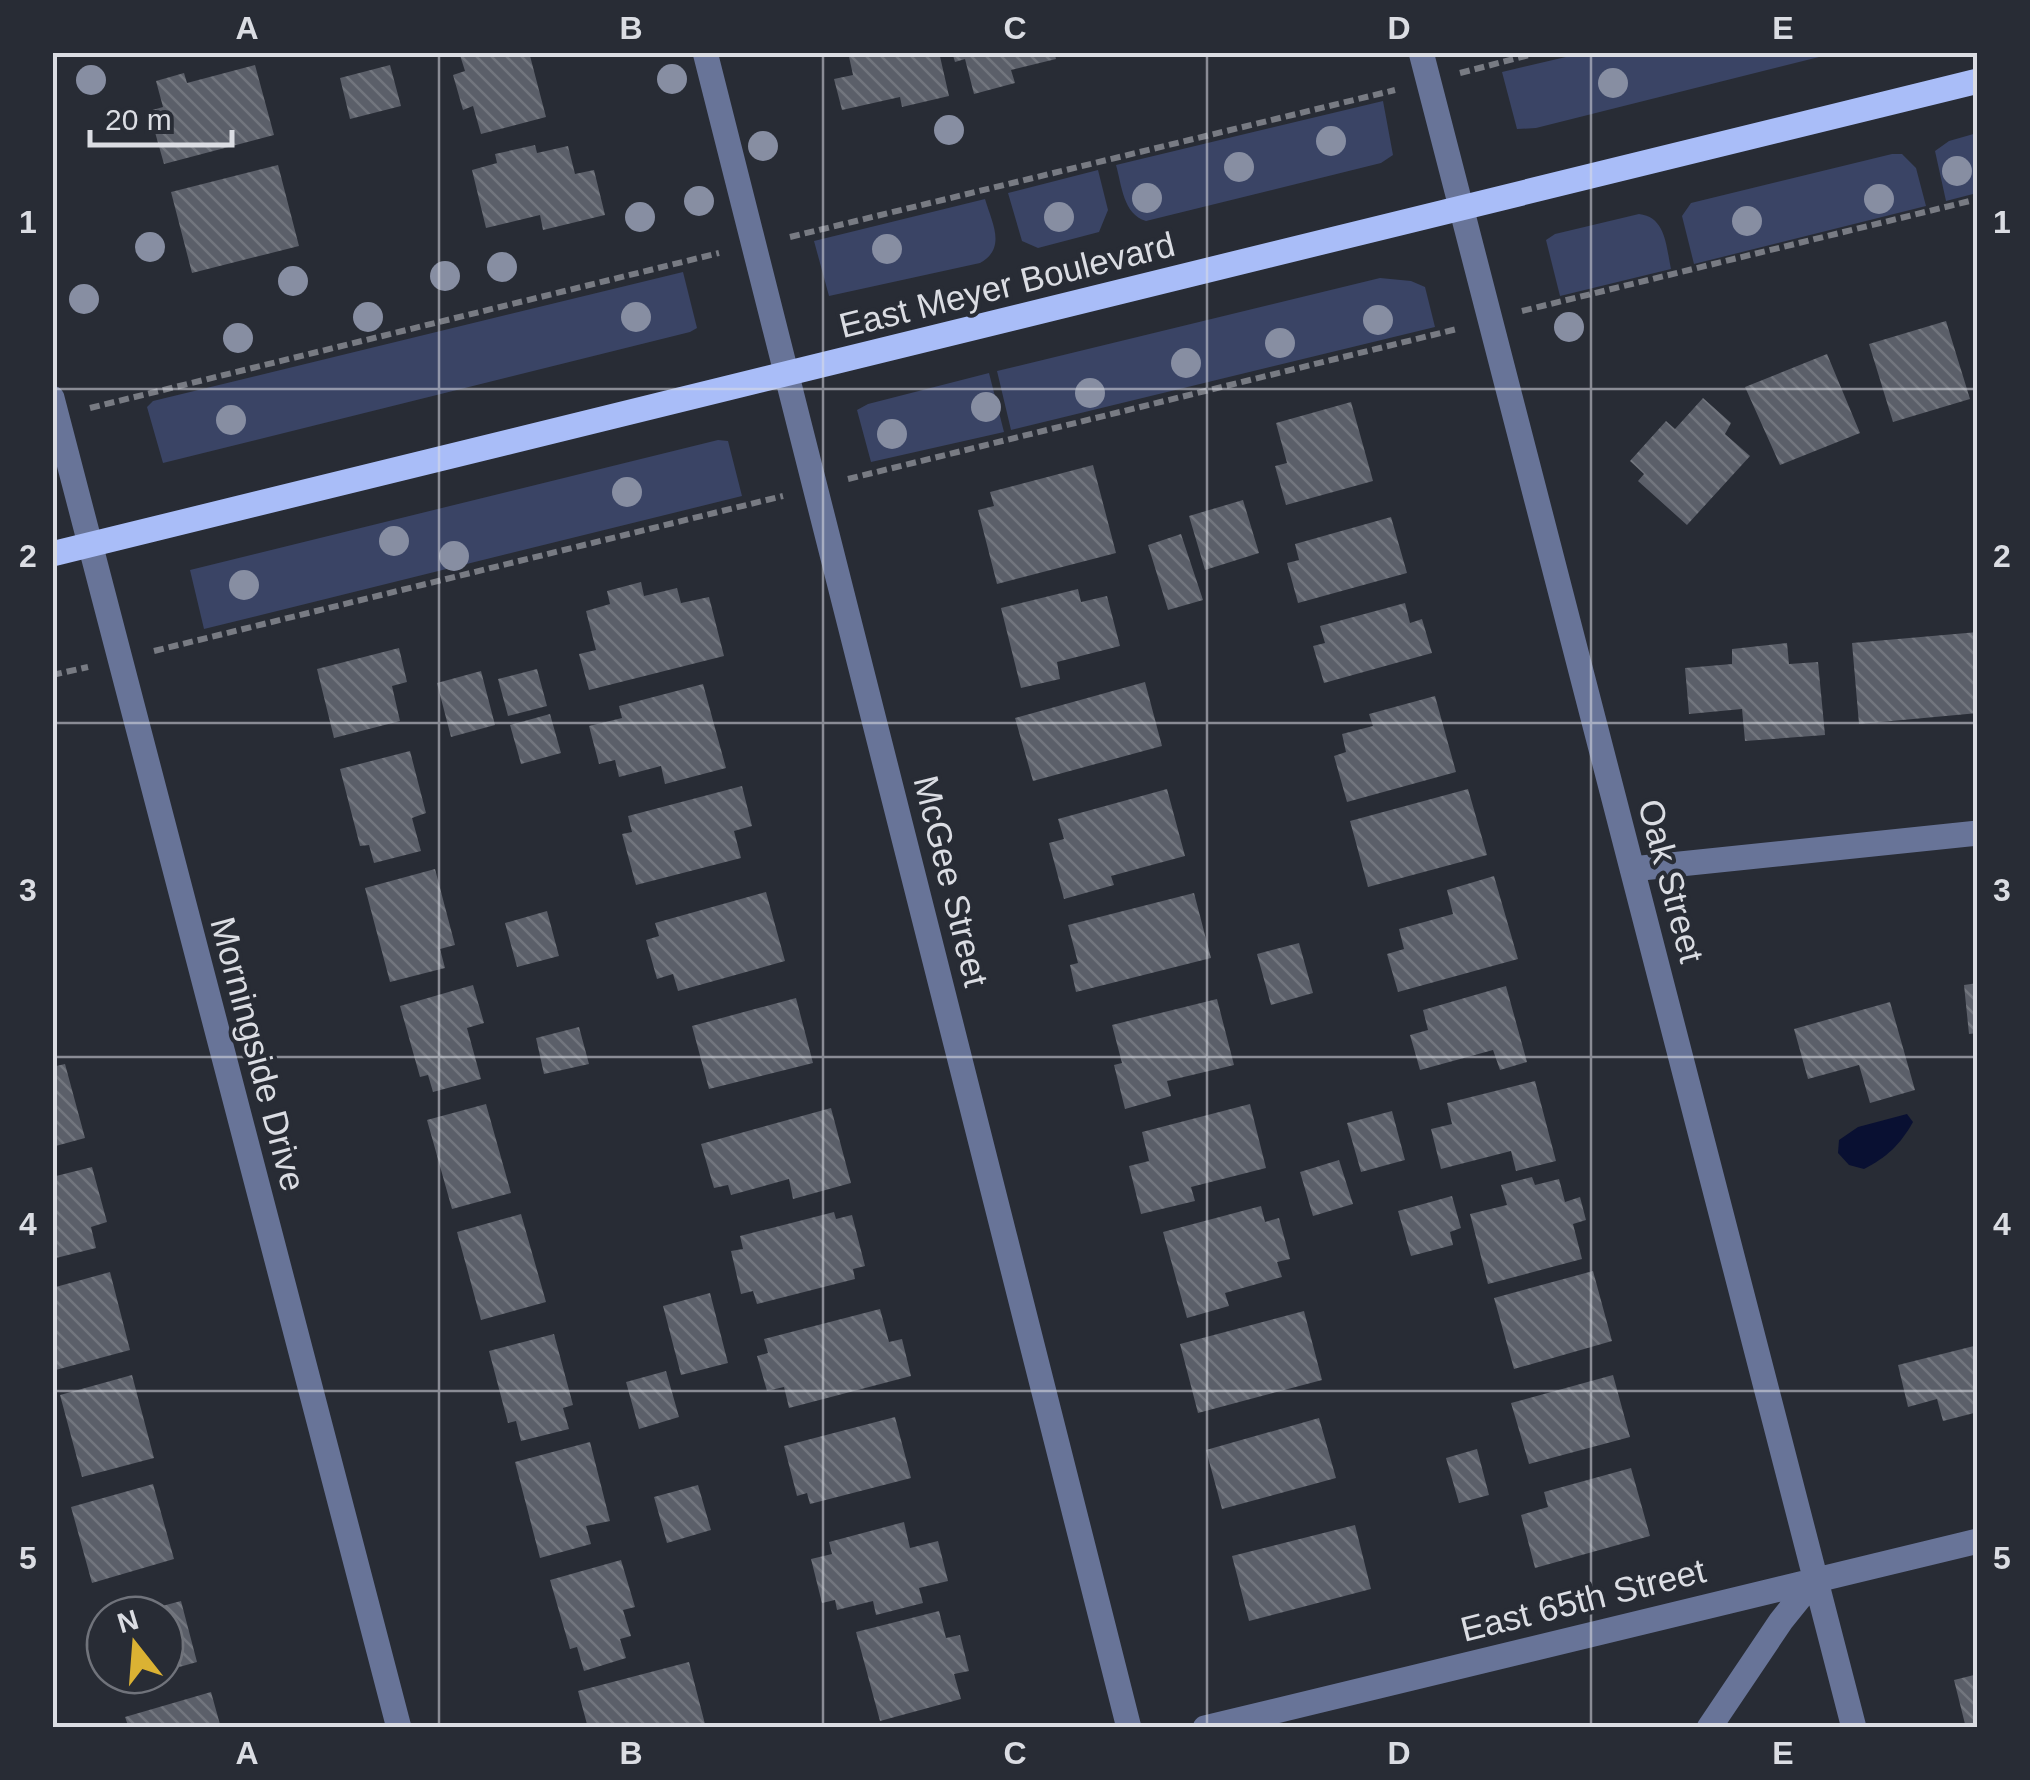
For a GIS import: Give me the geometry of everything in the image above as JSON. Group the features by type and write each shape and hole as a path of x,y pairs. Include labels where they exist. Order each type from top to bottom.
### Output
{"main road":[{"name":"East Meyer Boulevard","path":"52,554 1978,81"}],"street":[{"name":"McGee Street","path":"705,52 1129,1728"},
{"name":"Oak Street","path":"1421,52 1854,1728"},
{"name":"Morningside Drive","path":"52,398 399,1728"},
{"path":"1632,869 1978,834"},
{"name":"East 65th Street","path":"1205,1728 1978,1541"},
{"path":"1710,1728 1781,1621 1814,1580"}],"path":[{"path":"1462,72 1541,52"},
{"path":"776,241 1405,87"},
{"path":"1524,310 1978,199"},
{"path":"100,405 724,252"},
{"path":"839,481 1467,327"},
{"path":"165,648 784,495"},
{"path":"52,675 90,666"}],"shaded area":[{"path":"1583,53 1835,53 1536,128 1517,129 1502,72"},
{"path":"1383,101 1393,155 1381,163 1146,221 1132,212 1125,198 1116,165"},
{"path":"1977,133 1977,193 1946,201 1935,151 1949,141"},
{"path":"1902,154 1916,168 1926,206 1694,264 1682,216 1691,203"},
{"path":"1098,170 1108,210 1099,232 1038,248 1022,241 1008,193"},
{"path":"985,199 995,242 988,257 980,263 829,296 814,241"},
{"path":"1639,214 1648,216 1660,227 1671,269 1560,296 1546,240 1555,234"},
{"path":"683,272 697,328 690,332 163,463 147,407 153,401"},
{"path":"1380,278 1411,281 1425,287 1435,327 1011,430 997,371"},
{"path":"989,373 1004,432 871,462 857,410"},
{"path":"718,440 728,441 742,496 204,629 190,570"},
{"path":"1907,1114 1913,1122 1908,1130 1892,1150 1864,1169 1849,1165 1838,1153 1839,1140 1858,1127"}],"building":[{"path":"459,52 529,52 546,117 481,134 473,106 463,110 453,75 465,71"},
{"path":"848,52 939,52 949,96 902,107 900,97 842,110 834,79 853,75"},
{"path":"952,52 1054,52 1056,59 1011,70 1015,83 974,94 965,59 955,62"},
{"path":"255,65 274,135 164,164 149,111 163,107 156,81 184,73 187,83"},
{"path":"390,65 401,106 350,119 340,78"},
{"path":"535,145 537,153 568,146 575,174 594,170 605,215 543,230 540,215 486,228 472,170 497,163 495,154"},
{"path":"278,165 299,246 192,273 171,192"},
{"path":"1946,321 1970,399 1893,422 1869,344"},
{"path":"1827,354 1860,433 1780,465 1745,387"},
{"path":"1703,398 1731,423 1725,434 1750,456 1687,525 1638,481 1644,474 1630,461 1666,421 1675,429"},
{"path":"1351,402 1373,481 1286,505 1275,466 1287,463 1276,423"},
{"path":"1093,465 1116,553 997,584 978,510 994,506 990,492"},
{"path":"1243,500 1259,553 1205,570 1189,516"},
{"path":"1391,517 1407,573 1298,603 1287,563 1299,560 1295,544"},
{"path":"1181,534 1203,600 1168,610 1148,545"},
{"path":"641,582 644,596 677,588 681,603 709,597 724,656 589,690 579,654 596,650 586,611 610,604 607,591"},
{"path":"1078,589 1081,602 1107,596 1120,646 1057,662 1060,679 1021,688 1001,608"},
{"path":"1405,603 1410,623 1422,619 1432,653 1324,683 1313,646 1325,643 1320,626"},
{"path":"1978,632 1978,713 1859,724 1852,643"},
{"path":"1787,643 1789,664 1818,662 1825,735 1745,741 1742,709 1689,714 1685,668 1732,664 1732,649"},
{"path":"399,648 407,682 392,686 400,721 334,738 317,669"},
{"path":"537,669 547,706 508,716 498,679"},
{"path":"481,671 495,725 451,737 437,683"},
{"path":"1145,682 1162,746 1033,781 1015,718"},
{"path":"703,684 726,768 665,784 661,766 619,777 615,760 599,764 589,726 622,718 619,706"},
{"path":"1435,696 1456,772 1347,802 1334,756 1346,752 1342,734 1373,726 1369,714"},
{"path":"550,714 561,753 521,764 510,725"},
{"path":"410,751 426,813 412,818 421,851 374,863 369,845 360,846 340,769"},
{"path":"742,786 752,826 734,831 741,858 636,885 622,834 632,832 628,816"},
{"path":"1167,789 1185,856 1111,876 1114,885 1064,899 1049,843 1064,839 1058,819"},
{"path":"1468,789 1487,855 1368,887 1350,821"},
{"path":"435,869 455,945 440,949 445,968 390,982 365,888"},
{"path":"1494,876 1518,959 1398,992 1387,954 1404,949 1399,929 1453,914 1447,890"},
{"path":"766,892 785,961 678,991 673,974 657,979 646,940 659,936 655,923"},
{"path":"1194,893 1211,958 1076,992 1070,965 1078,963 1068,925"},
{"path":"547,911 559,956 517,967 505,923"},
{"path":"1299,943 1313,993 1271,1005 1257,954"},
{"path":"1978,983 1978,1033 1969,1034 1964,985"},
{"path":"473,985 484,1023 467,1028 481,1079 433,1092 428,1075 420,1077 400,1006"},
{"path":"1506,986 1527,1062 1500,1070 1493,1050 1420,1070 1410,1035 1428,1030 1423,1010"},
{"path":"796,998 813,1063 709,1089 692,1026"},
{"path":"1217,999 1234,1065 1167,1081 1171,1096 1125,1109 1114,1065 1122,1063 1112,1025"},
{"path":"1890,1002 1915,1090 1870,1103 1859,1065 1808,1079 1794,1029"},
{"path":"579,1027 589,1064 544,1074 536,1038"},
{"path":"65,1064 85,1138 52,1147 52,1067"},
{"path":"1535,1081 1556,1161 1516,1171 1511,1151 1441,1169 1431,1129 1452,1124 1447,1103"},
{"path":"486,1104 511,1193 452,1209 427,1120"},
{"path":"1250,1104 1266,1168 1191,1187 1195,1201 1141,1214 1129,1166 1149,1161 1142,1132"},
{"path":"831,1108 851,1183 793,1199 789,1179 731,1195 728,1185 714,1188 701,1144"},
{"path":"1392,1111 1405,1160 1361,1172 1347,1123"},
{"path":"1339,1160 1353,1204 1313,1216 1300,1172"},
{"path":"92,1167 107,1222 91,1227 96,1248 52,1259 52,1177"},
{"path":"1532,1177 1535,1185 1559,1179 1565,1202 1580,1197 1586,1220 1573,1224 1582,1259 1488,1284 1470,1214 1507,1205 1501,1185"},
{"path":"1452,1196 1461,1228 1450,1232 1453,1245 1411,1256 1398,1211"},
{"path":"1261,1206 1265,1222 1279,1218 1290,1259 1277,1262 1282,1277 1225,1293 1229,1306 1187,1318 1163,1232"},
{"path":"834,1212 836,1219 852,1215 865,1266 853,1269 855,1279 757,1304 753,1291 741,1294 731,1251 743,1249 740,1236"},
{"path":"521,1214 546,1302 481,1320 457,1232"},
{"path":"1593,1271 1612,1341 1514,1369 1494,1298"},
{"path":"110,1272 130,1350 52,1371 52,1288"},
{"path":"710,1293 728,1363 681,1375 663,1306"},
{"path":"880,1309 889,1342 902,1339 911,1376 789,1408 784,1387 767,1391 757,1356 768,1353 764,1339"},
{"path":"1304,1311 1322,1380 1198,1413 1180,1344"},
{"path":"554,1334 573,1405 563,1408 569,1429 521,1441 516,1421 508,1423 489,1351"},
{"path":"1978,1345 1978,1412 1943,1421 1937,1399 1908,1407 1898,1365"},
{"path":"666,1371 679,1417 639,1429 626,1382"},
{"path":"132,1375 154,1458 82,1477 60,1395"},
{"path":"1613,1375 1630,1437 1529,1464 1511,1403"},
{"path":"895,1417 911,1478 810,1504 807,1493 797,1496 784,1446"},
{"path":"1319,1418 1336,1478 1222,1509 1206,1450"},
{"path":"590,1442 610,1521 586,1526 591,1544 540,1558 515,1462"},
{"path":"1477,1449 1489,1495 1459,1503 1446,1458"},
{"path":"1631,1468 1650,1536 1535,1568 1521,1515 1548,1507 1544,1492"},
{"path":"153,1484 174,1559 92,1583 71,1507"},
{"path":"698,1485 711,1530 667,1543 654,1497"},
{"path":"904,1522 910,1548 938,1541 948,1581 919,1588 923,1603 876,1615 873,1601 837,1610 835,1600 822,1603 811,1559 832,1554 829,1542"},
{"path":"1355,1525 1371,1589 1249,1621 1232,1556"},
{"path":"621,1560 635,1607 623,1610 631,1636 620,1639 626,1658 584,1671 577,1647 570,1649 550,1580"},
{"path":"939,1611 946,1638 960,1635 969,1671 954,1674 961,1699 880,1721 856,1632"},
{"path":"185,1616 197,1662 185,1665"},
{"path":"689,1662 706,1728 588,1728 578,1691"},
{"path":"1978,1674 1978,1728 1966,1728 1954,1680"},
{"path":"211,1692 221,1728 129,1728 125,1717"}]}
